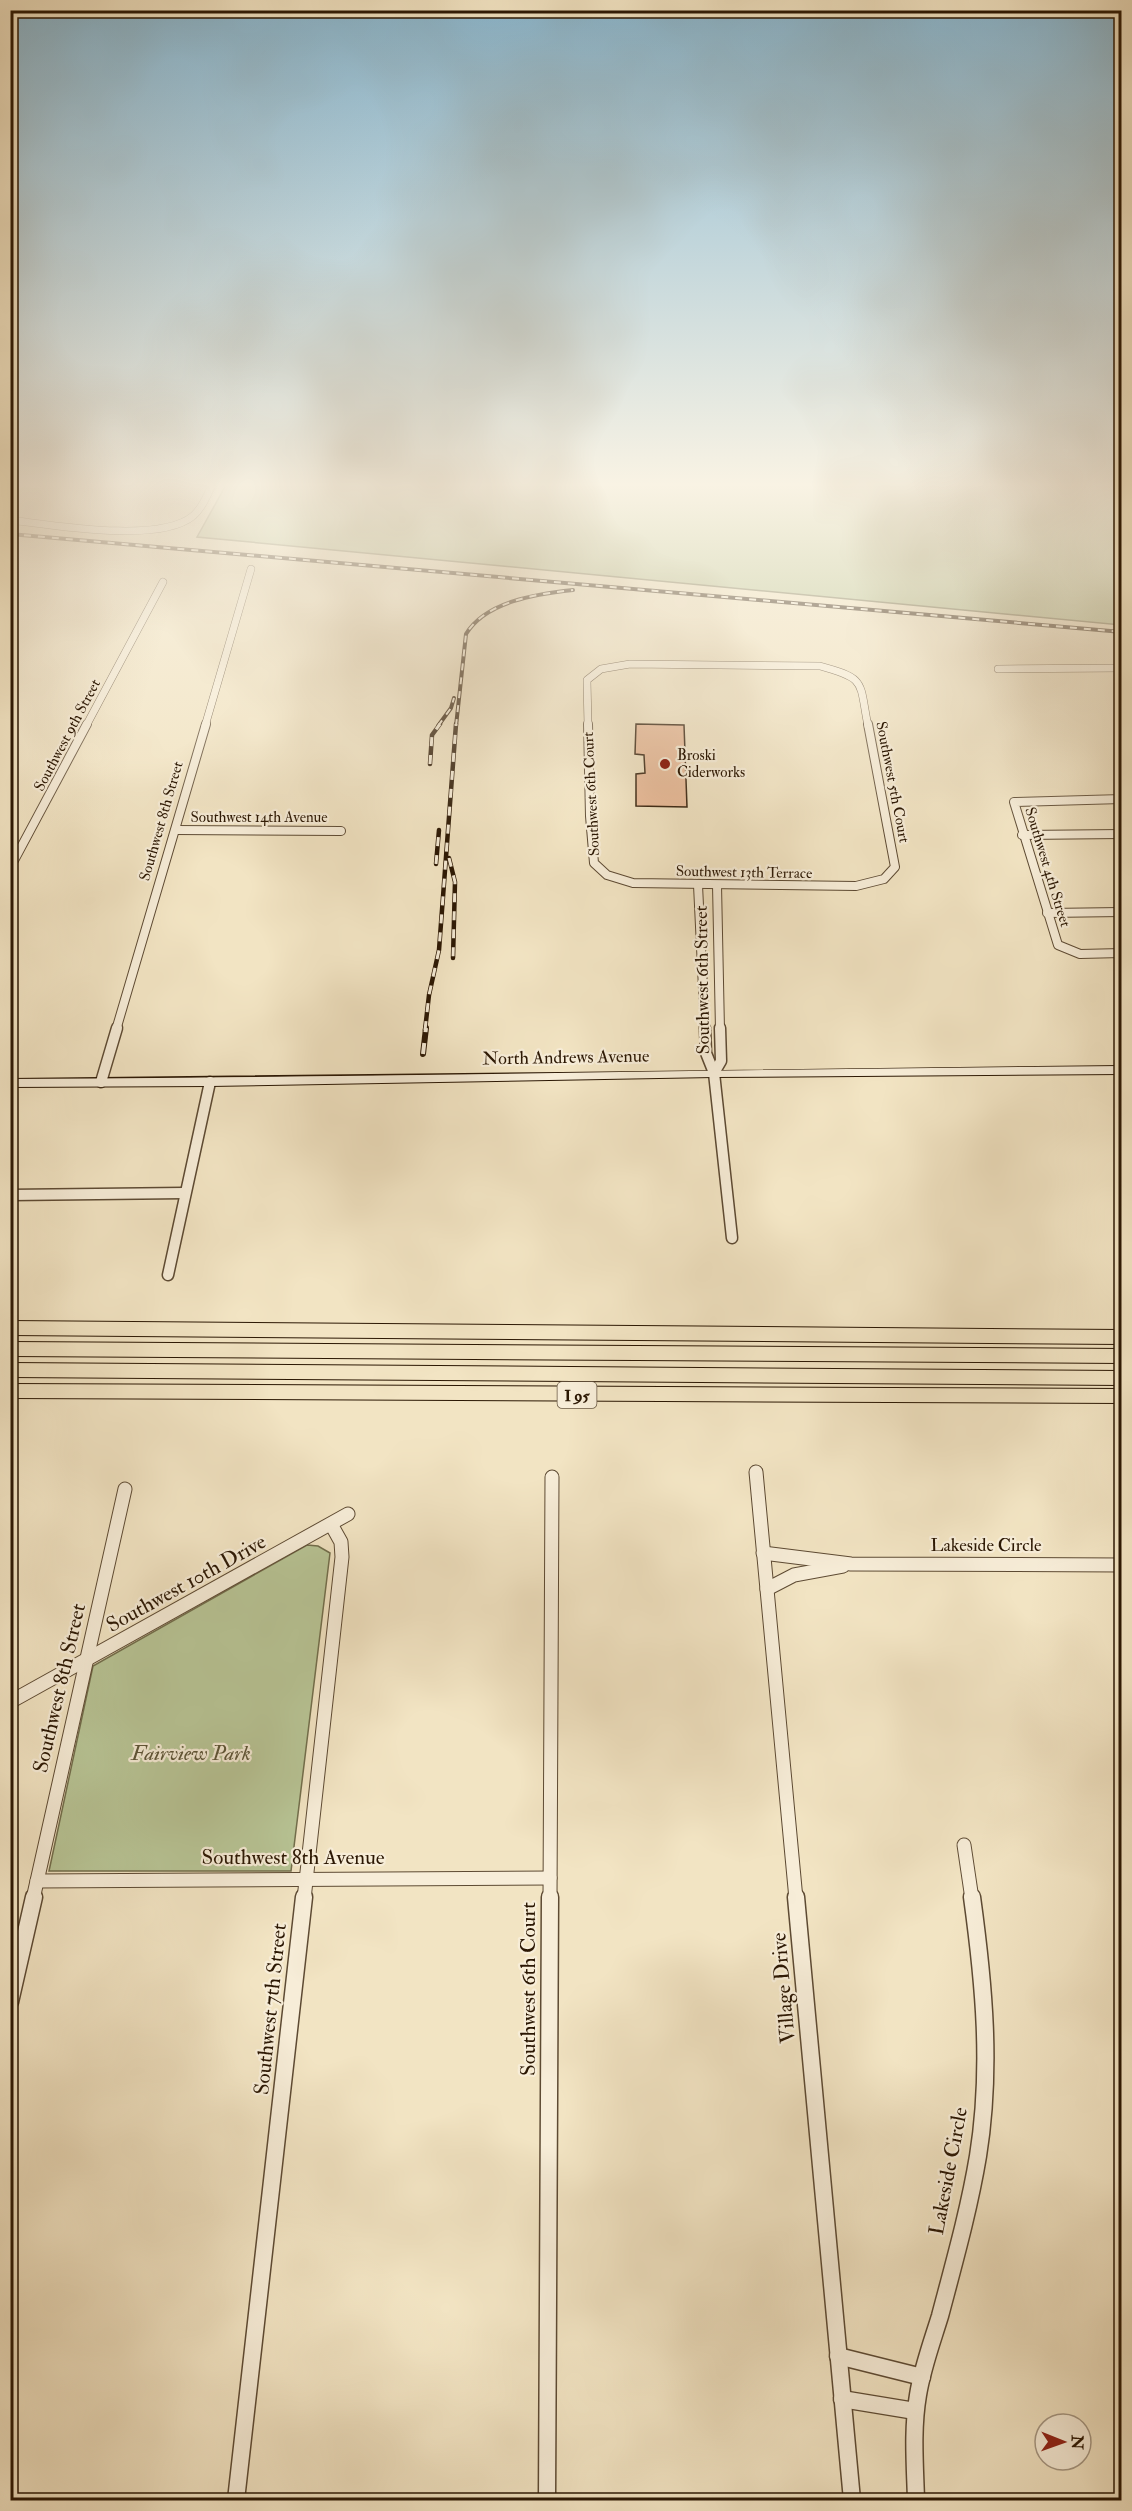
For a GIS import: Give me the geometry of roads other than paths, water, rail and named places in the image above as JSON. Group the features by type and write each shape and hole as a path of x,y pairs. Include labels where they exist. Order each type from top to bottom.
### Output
{"highway":[{"path":"10,1328 1122,1337"},
{"path":"513,1332 720,1354"},
{"path":"10,1349 1122,1356"},
{"path":"10,1370 1122,1378"},
{"path":"32,1392 220,1372"},
{"name":"I 95","path":"10,1391 1122,1396"}],"main road":[{"name":"North Andrews Avenue","path":"10,1083 1122,1070"}],"street":[{"name":"Southwest 9th Street","path":"10,868 152,602"},
{"name":"Southwest 8th Street","path":"101,1082 241,602"},
{"name":"Southwest 6th Court","path":"633,883 607,875 594,863 590,816 587,680 591,674 606,666 630,664 820,666 837,670"},
{"path":"998,669 1122,668"},
{"name":"Southwest 5th Court","path":"837,670 849,674 858,681 895,859 895,867 884,879 855,886"},
{"name":"Southwest 4th Street","path":"1122,799 1014,802 1022,835 1058,945 1076,954 1122,953"},
{"name":"Southwest 14th Avenue","path":"176,830 341,831"},
{"path":"1022,835 1122,834"},
{"name":"Southwest 13th Terrace","path":"633,883 855,886"},
{"name":"Southwest 6th Street","path":"698,885 704,969 706,1053 714,1073 732,1238"},
{"name":"Southwest 6th Street","path":"714,1073 721,1061 717,885"},
{"path":"1047,913 1122,912"},
{"path":"168,1275 184,1193 210,1082"},
{"path":"10,1195 184,1193"},
{"name":"Village Drive","path":"756,1472 852,2500"},
{"name":"Southwest 6th Court","path":"547,2500 552,1477"},
{"name":"Southwest 8th Street","path":"10,2002 125,1489"},
{"name":"Southwest 10th Drive","path":"10,1702 348,1515"},
{"name":"Southwest 7th Street","path":"236,2500 342,1557 341,1542 331,1524"},
{"name":"Lakeside Circle","path":"764,1553 851,1564 1122,1564"},
{"name":"Lakeside Circle","path":"767,1589 794,1575 851,1564"},
{"name":"Lakeside Circle","path":"916,2500 915,2411 975,2173 984,2111 986,2043 984,2008 964,1845"},
{"name":"Southwest 8th Avenue","path":"37,1881 550,1878"},
{"path":"838,2356 922,2377"},
{"path":"842,2399 915,2411"}],"railway":[{"path":"456,726 466,634 486,614 511,602"},
{"path":"784,602 1122,632"},
{"path":"438,726 451,708 454,698"},
{"path":"430,764 432,735 440,724"},
{"path":"425,1030 429,995 439,950 456,724"},
{"path":"436,864 439,830"},
{"path":"449,858 455,882 453,958"},
{"path":"423,1054 426,1028"}],"place":[{"name":"Broski Ciderworks","path":"665,764"}],"park label":[{"name":"Fairview Park","path":"191,1753"}]}
